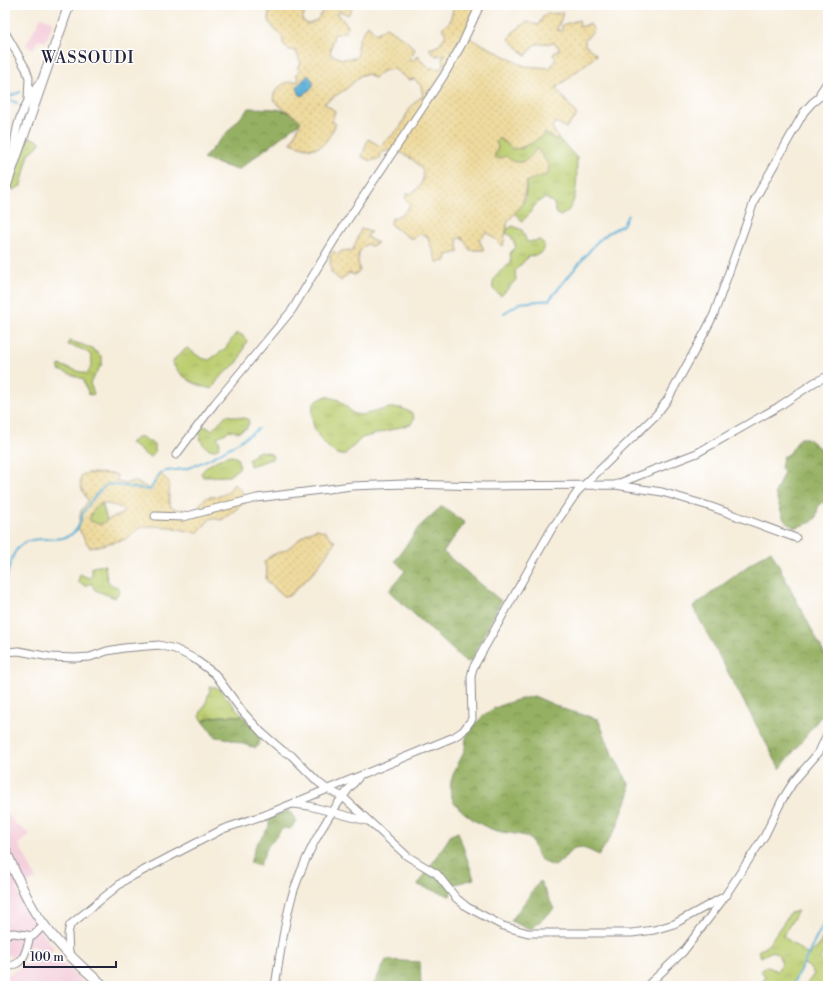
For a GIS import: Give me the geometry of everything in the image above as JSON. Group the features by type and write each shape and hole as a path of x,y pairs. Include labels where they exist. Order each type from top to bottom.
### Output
{"street":[{"path":"5,189 69,5"},
{"path":"176,455 215,403 292,310 336,239 443,77 462,44 480,5"},
{"path":"5,32 26,69 29,78 28,100"},
{"path":"13,166 16,125 28,100 46,73"},
{"path":"817,99 828,81"},
{"path":"69,954 68,934 70,925 125,880 223,830 293,804 454,737 463,732 469,726 472,719 471,677 473,668 565,508 583,486 627,445 656,415 668,399 714,314 741,233 766,176 804,112 828,90"},
{"path":"615,485 697,453 778,406 815,382 828,376"},
{"path":"154,516 183,517 257,498 352,486 404,484 615,485 662,492 709,506 796,538"},
{"path":"5,652 19,651 50,657 75,658 146,645 159,645 175,649 204,664 215,674 242,711 262,733 283,751 291,755 306,772 327,790 343,797 407,856 437,874 456,898 467,907 502,926 528,933 632,933 654,930 674,924 727,895"},
{"path":"647,986 683,952 727,895 769,830 782,800 794,781 819,752 828,732"},
{"path":"274,986 294,888 310,853 333,813 343,797 360,776"},
{"path":"293,804 309,806 371,823"},
{"path":"5,849 29,901 44,925 69,954 104,986"},
{"path":"5,934 14,933 33,936 44,925"},
{"path":"5,967 18,964 23,959 30,936"}],"shaded area":[{"path":"41,17 53,21 46,42 38,40 33,50 26,45"},
{"path":"5,809 14,823 30,834 19,844 36,879 16,889 27,913 54,948 50,952 87,986 5,986 5,977 41,955 33,945 14,961 9,954 5,956"}],"green space":[{"path":"249,108 277,109 291,113 302,121 238,170 203,159"},
{"path":"545,133 556,140 558,138 577,158 576,191 574,199 571,206 560,216 557,214 553,202 545,198 535,205 522,221 514,213 525,200 527,181 549,166 537,148 532,157 528,160 518,162 502,161 494,156 498,148 496,141 498,138 521,149"},
{"path":"29,137 41,142 29,153 21,186 13,190 9,186"},
{"path":"513,226 522,230 527,242 540,240 544,245 544,249 542,253 528,257 515,271 516,280 501,296 493,289 493,284 495,277 511,263 510,253 516,247 511,236 506,233 507,229"},
{"path":"236,333 242,335 247,341 238,362 219,378 212,389 184,377 172,363 179,354 187,348 201,358 209,360 225,349"},
{"path":"69,341 87,346 102,357 102,364 90,383 94,394 89,395 83,379 59,370 59,365 87,374 92,362 91,357 86,351 68,345"},
{"path":"326,396 339,400 354,414 362,415 389,408 401,408 412,413 414,418 411,424 362,438 344,455 339,454 332,451 322,441 314,427 312,416 313,403"},
{"path":"226,415 248,419 249,423 247,428 237,432 229,430 217,437 220,443 219,447 215,450 205,447 200,439 199,432 204,426 212,430"},
{"path":"140,436 155,445 155,452 150,458 130,443"},
{"path":"800,438 807,438 828,455 827,467 822,469 828,486 825,500 818,507 816,518 812,522 794,528 784,520 775,493 784,472 781,468 783,457 789,454"},
{"path":"260,451 270,453 273,456 272,459 250,466 249,459"},
{"path":"230,455 237,458 240,467 229,476 203,477 201,473 207,467"},
{"path":"102,503 107,520 100,525 91,521 89,518 95,507"},
{"path":"442,506 465,523 443,552 501,601 471,661 466,662 389,591 405,571 395,561 419,527"},
{"path":"771,551 828,661 828,707 780,769 693,607 757,559"},
{"path":"105,565 108,581 110,584 118,587 120,591 115,598 95,590 91,583 86,586 78,582 80,574 89,578 92,576 92,567"},
{"path":"211,686 218,688 243,716 218,716 203,721 200,716 201,711 205,706"},
{"path":"534,696 566,710 598,719 611,751 629,784 629,794 617,827 599,855 578,847 574,848 555,866 547,863 541,860 533,844 527,837 500,832 480,824 462,811 453,799 451,792 452,779 464,752 466,738 471,729 483,716 494,708"},
{"path":"222,716 243,716 261,736 258,746 255,748 225,738 215,737 203,721 209,718"},
{"path":"289,810 297,822 290,829 283,828 268,846 259,866 250,863 256,845 269,827 269,819"},
{"path":"458,832 474,879 452,885 450,896 418,885 451,835"},
{"path":"540,881 554,909 530,930 511,921"},
{"path":"798,911 783,936 808,955 818,947 828,926 828,945 820,959 824,964 827,978 822,986 805,986 814,974 808,966 803,964 792,986 762,986 765,976 761,971 766,966 777,971 782,963 778,954 772,951 761,957 758,951 768,945 790,913"},
{"path":"386,960 420,962 421,986 373,986"}],"sand":[{"path":"271,5 302,5 306,9 302,20 308,24 316,21 328,5 354,5 348,15 340,11 338,14 348,26 346,31 343,33 334,34 330,54 342,59 356,58 358,54 357,46 359,39 368,25 376,34 386,27 403,38 415,49 409,61 413,60 419,55 420,60 430,68 440,69 444,65 442,59 445,54 436,56 429,49 438,46 446,35 442,28 450,22 454,5 484,5 480,6 466,36 524,66 550,68 556,59 553,54 559,50 559,47 554,43 535,44 526,56 509,39 513,32 527,22 538,25 545,14 563,13 557,30 562,31 562,25 579,20 580,27 590,24 594,30 585,40 585,45 597,55 556,88 577,115 566,128 556,122 552,127 558,138 556,140 545,133 530,144 517,149 513,149 499,138 496,141 498,148 494,156 498,159 506,156 514,162 523,161 531,156 537,148 549,166 548,174 527,181 522,205 508,221 503,246 487,232 479,240 484,250 470,250 462,237 457,239 459,252 447,255 446,261 437,262 427,236 420,233 414,238 410,238 391,225 392,218 403,213 409,207 410,204 405,198 407,194 418,189 423,177 421,168 416,163 409,157 398,152 382,152 380,158 371,161 362,157 368,139 380,146 400,128 412,105 423,96 421,86 414,79 409,80 394,69 383,71 374,78 368,74 361,75 346,89 324,103 335,111 332,121 336,124 327,139 319,147 308,148 291,143 301,121 280,106 275,101 274,96 276,91 284,84 299,80 296,74 300,71 297,67 301,64 296,51 287,49 283,43 283,38 270,23 269,11"},
{"path":"361,229 371,232 367,235 369,239 378,243 371,246 367,244 361,249 358,256 360,271 354,275 349,273 341,281 331,272 330,255 334,251 338,255 341,251 353,250"},
{"path":"88,473 114,474 117,475 116,481 125,484 134,481 150,489 160,473 169,482 170,505 176,509 189,511 198,509 204,500 209,497 216,497 225,494 234,484 242,491 245,502 222,520 211,518 197,533 170,527 151,526 139,528 126,539 90,548 78,528 81,511 88,501 80,482 82,475","holes":["102,503 117,506 124,510 122,514 107,520 100,525 91,521 89,518 95,507"]},
{"path":"317,529 326,532 335,542 313,573 290,595 283,596 266,580 267,570 264,562 271,556 287,549 305,534"}],"water":[{"path":"308,75 313,81 313,87 302,96 299,94 297,86"}],"waterway":[{"path":"6,98 20,92"},
{"path":"8,99 17,103"},
{"path":"504,313 520,303 549,300 596,243 608,233 623,225 628,215"},
{"path":"5,581 11,560 17,549 29,541 67,537 76,531 86,508 98,493 108,484 150,490 160,473 185,469 206,460 224,451 258,429"},
{"path":"792,986 828,915"}],"district":[{"name":"WASSOUDI","path":"88,58"}]}
